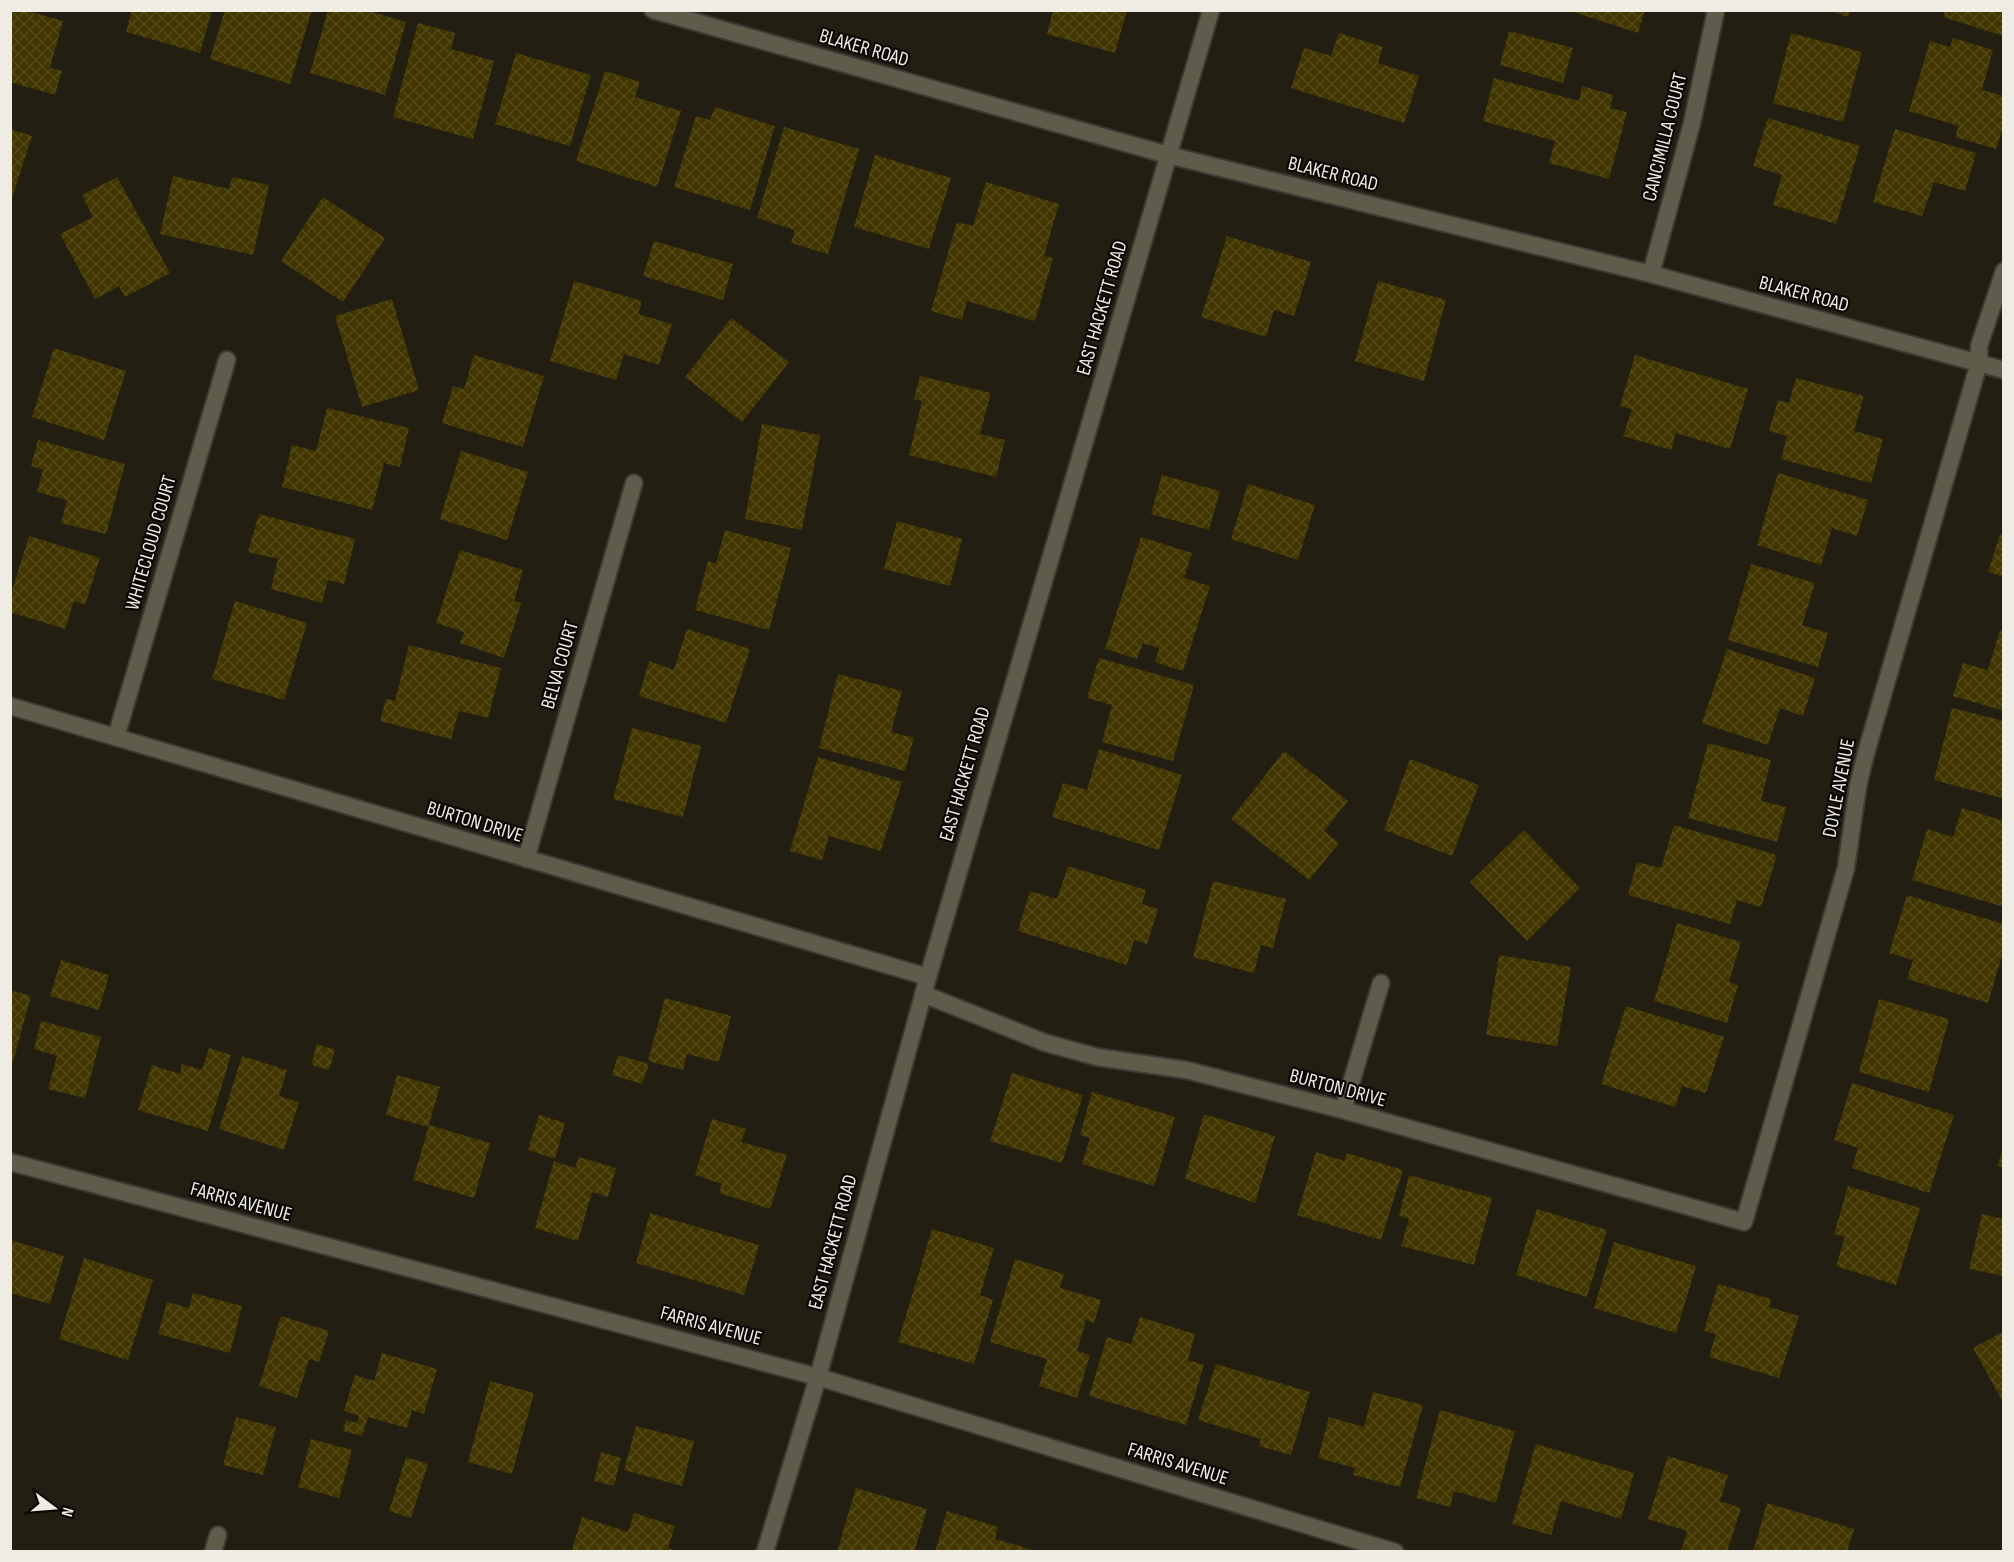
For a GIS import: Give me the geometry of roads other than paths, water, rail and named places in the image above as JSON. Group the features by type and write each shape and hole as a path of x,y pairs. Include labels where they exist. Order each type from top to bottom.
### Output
{"street":[{"name":"BLAKER ROAD","path":"653,10 1168,155 1651,274 2004,370"},
{"name":"EAST HACKETT ROAD","path":"765,1551 819,1377 923,994 1211,10"},
{"name":"CANCIMILLA COURT","path":"1651,274 1692,123 1716,10"},
{"name":"DOYLE AVENUE","path":"1744,1222 1846,868 1858,786 1866,753 1979,363 1979,346 2004,271"},
{"name":"WHITECLOUD COURT","path":"116,737 227,360"},
{"name":"BELVA COURT","path":"526,859 634,483"},
{"name":"BURTON DRIVE","path":"10,706 928,977"},
{"path":"1343,1110 1381,982"},
{"name":"BURTON DRIVE","path":"923,994 1046,1042 1097,1057 1186,1070 1343,1110 1744,1222"},
{"name":"FARRIS AVENUE","path":"10,1162 819,1377 1395,1551"}]}
